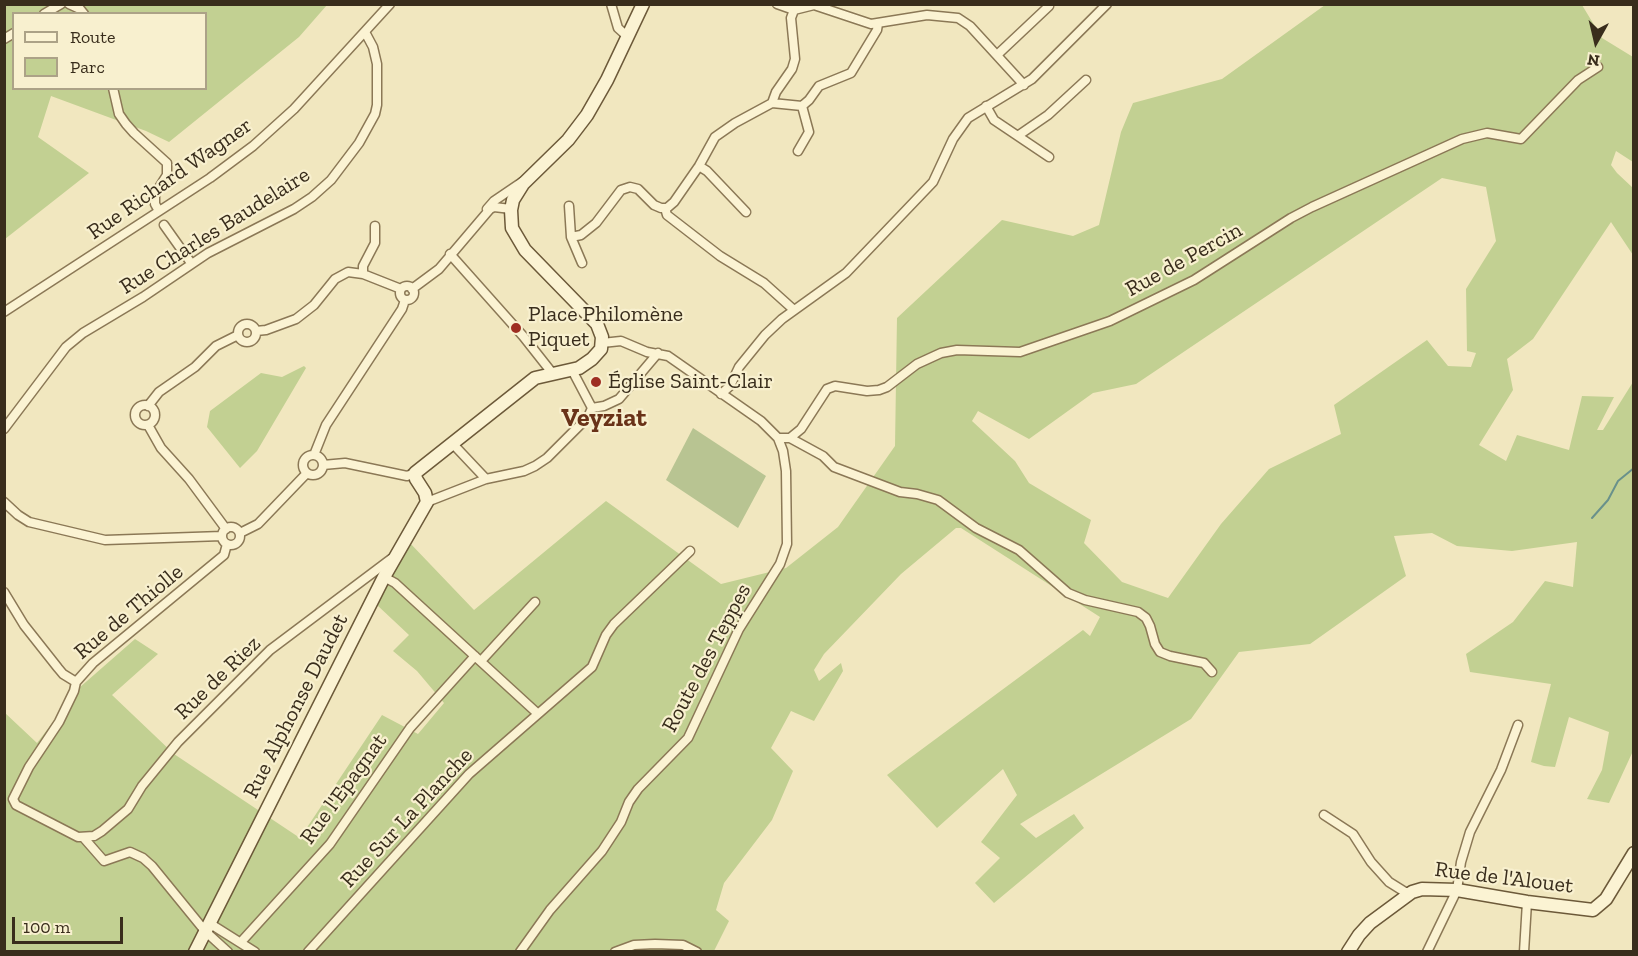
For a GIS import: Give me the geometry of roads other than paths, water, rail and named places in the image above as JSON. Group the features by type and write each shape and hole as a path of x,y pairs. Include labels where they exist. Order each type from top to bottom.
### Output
{"street":[{"path":"47,12 61,4"},
{"path":"69,4 82,12"},
{"name":"Rue Richard Wagner","path":"4,312 234,161 273,129 310,93 390,4"},
{"path":"612,4 618,28 628,37"},
{"path":"412,289 433,274 494,201 527,178 577,129 598,97 643,4"},
{"path":"777,4 800,7 814,5 864,23 878,24 921,15 958,18 970,26 1023,85"},
{"path":"721,394 730,386 739,367 758,341 794,310 846,273 933,182 958,130 968,118 1023,85 1083,30 1107,4"},
{"path":"997,55 1049,6"},
{"path":"772,103 776,92 792,69 795,58 791,18 800,7"},
{"path":"571,237 581,236 596,223 621,190 630,187 638,189 654,205 664,208 674,202 716,137 735,123 772,103 802,106 819,86 850,73 877,30 878,24"},
{"name":"Rue Charles Baudelaire","path":"4,429 66,347 83,333 143,297 191,263 312,197 331,180 359,143 375,114 377,64 373,47 365,32"},
{"name":"Rue de Percin","path":"790,438 801,429 827,389 836,386 867,391 879,390 887,387 917,364 941,353 957,350 1020,352 1110,321 1194,280 1312,207 1462,139 1487,133 1521,139 1578,80 1598,67"},
{"path":"1019,135 1048,115 1086,80"},
{"path":"113,90 119,114 126,124 167,163 167,175 155,194 155,204 159,211"},
{"path":"798,152 809,132 802,106"},
{"path":"986,106 994,120 1049,157"},
{"path":"699,166 707,171 746,212"},
{"path":"323,465 345,463 408,476 415,473 535,378 572,370 592,359 601,349 601,332 597,324 519,242 512,228 511,208 519,189 527,178"},
{"path":"569,206 571,237 582,263"},
{"path":"482,217 494,207 511,208"},
{"path":"664,208 667,215 720,256 764,283 794,310"},
{"path":"164,225 191,263"},
{"path":"363,274 363,266 375,243 375,226"},
{"path":"450,254 553,374"},
{"path":"148,406 154,412 155,417 148,424 140,424 135,417 138,409 148,406 159,392 195,367 216,346 238,335 241,340 249,342 255,338 256,331 266,330 296,319 314,305 335,279 348,272 363,274 401,289 404,286 412,289"},
{"path":"401,289 400,295 405,300"},
{"path":"405,300 414,295 412,289"},
{"path":"314,455 326,425 402,309 405,300"},
{"path":"602,343 621,341 647,352 669,356 761,421 778,438 790,438 823,456 834,467 900,492 938,500 976,528 1019,550 1068,593 1084,600 1138,612 1146,618 1160,652 1204,663 1212,672"},
{"path":"592,408 620,399 658,353"},
{"path":"572,370 592,408"},
{"path":"415,473 427,502 486,479 524,471 547,458 588,417 592,408"},
{"path":"148,424 161,448 189,479 225,536"},
{"name":"Route des Teppes","path":"520,951 550,910 602,852 621,822 628,802 638,789 688,738 739,629 780,564 787,544 787,523 786,471 778,438"},
{"path":"452,443 486,479"},
{"path":"314,455 319,457 323,465 319,473 313,476 306,473 303,462 314,455"},
{"path":"4,502 29,522 105,540 225,536 234,527 240,533 258,524 306,473"},
{"name":"Rue Alphonse Daudet","path":"195,951 384,577 427,502"},
{"name":"Rue de Thiolle","path":"225,536 233,545 238,542 240,533"},
{"name":"Rue de Thiolle","path":"83,837 74,835 16,805 13,800 29,767 58,722 74,691 76,682 93,663 224,555 225,536"},
{"name":"Rue Sur La Planche","path":"308,951 469,774 592,667 606,635 614,624 690,551"},
{"name":"Rue de Riez","path":"83,837 94,836 120,817 178,742 270,651 395,556"},
{"path":"384,577 395,583 537,713"},
{"path":"4,592 24,625 58,668 76,682"},
{"name":"Rue l'Epagnat","path":"241,942 330,844 410,728 535,602"},
{"path":"1427,951 1457,890 1458,875 1470,832 1501,770 1518,725"},
{"path":"1324,815 1353,834 1371,862 1389,882 1405,892 1412,892"},
{"path":"83,837 104,861 130,852 143,858 228,951"},
{"name":"Rue de l'Alouet","path":"1412,892 1422,889 1457,890 1593,910 1606,899 1634,853"},
{"path":"1348,951 1370,923 1412,892"},
{"path":"1524,951 1527,902"},
{"path":"207,927 255,951"},
{"path":"615,951 634,945 655,944 683,945 697,951"}],"waterway":[{"path":"1592,518 1608,500 1618,481 1634,468"}],"place":[{"name":"Place Philomène Piquet","path":"516,328"},
{"name":"Église Saint-Clair","path":"596,382"}],"district":[{"name":"Veyziat","path":"604,419"}]}
